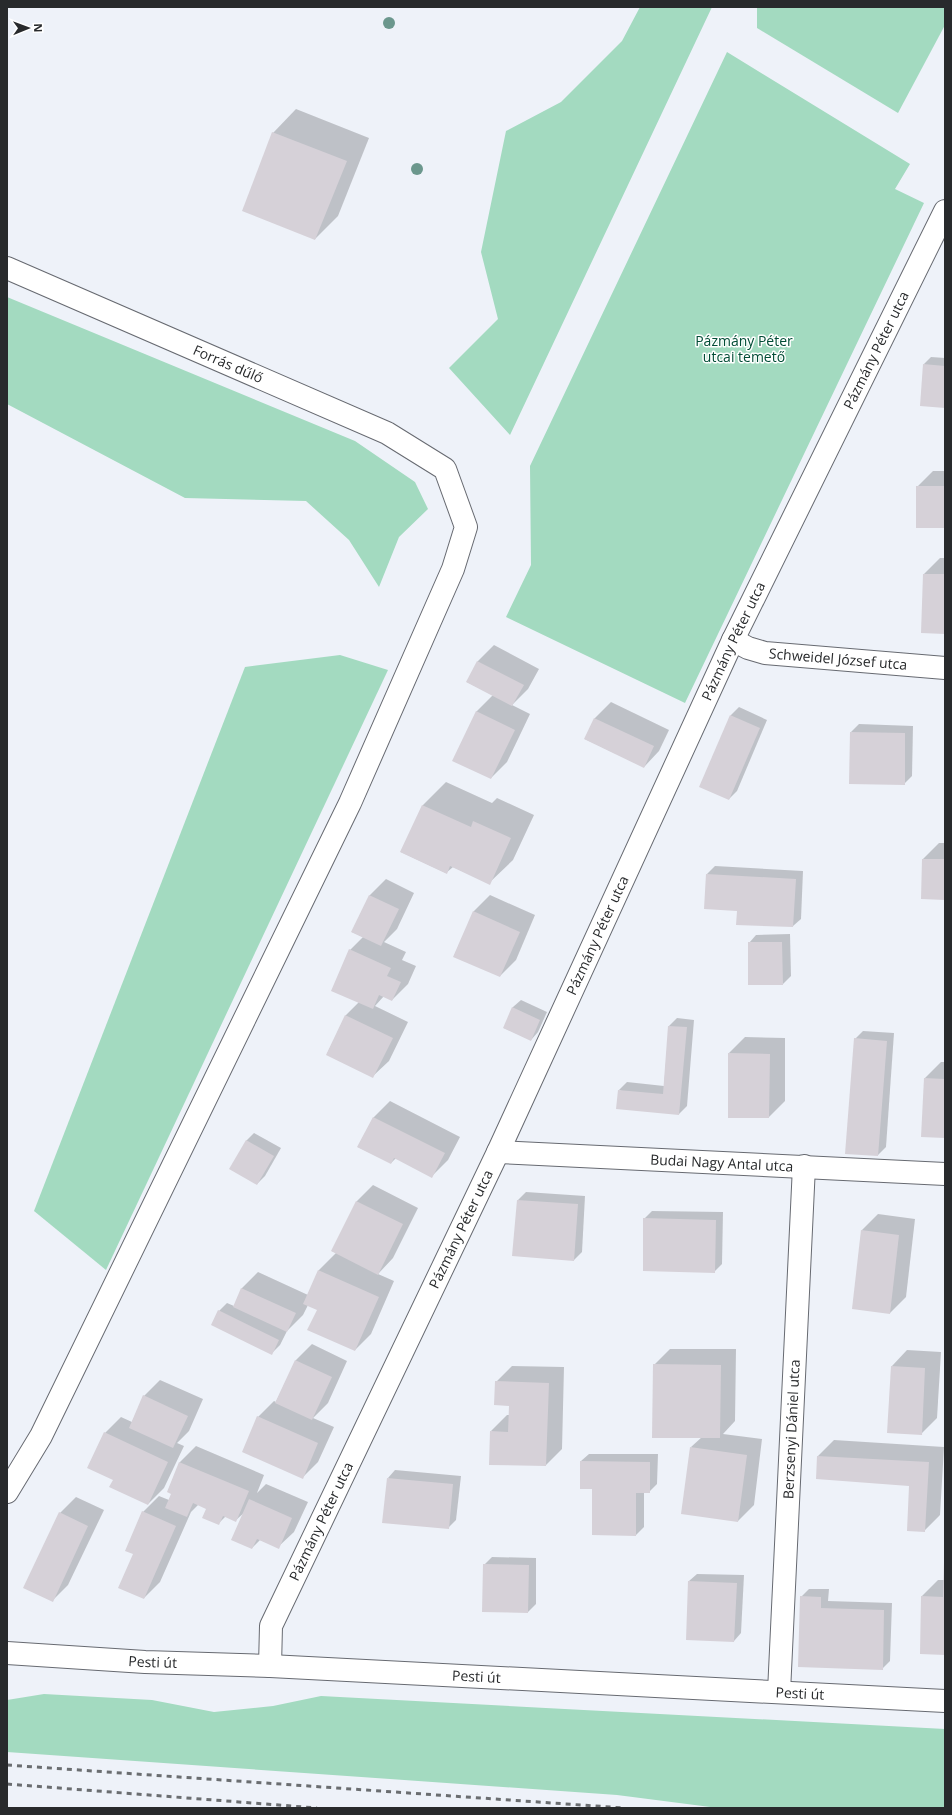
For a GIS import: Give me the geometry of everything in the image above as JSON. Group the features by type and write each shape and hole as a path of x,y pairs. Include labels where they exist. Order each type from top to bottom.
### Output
{"street":[{"name":"Pázmány Péter utca","path":"270,1666 272,1626 498,1152 733,640 945,211"},
{"name":"Forrás dűlő","path":"7,268 387,433 445,469 466,527 453,568 350,803 41,1436 7,1492"},
{"name":"Schweidel József utca","path":"733,640 748,648 765,653 945,668"},
{"name":"Budai Nagy Antal utca","path":"498,1152 945,1174"},
{"name":"Berzsenyi Dániel utca","path":"779,1692 804,1166"},
{"name":"Pesti út","path":"7,1653 146,1662 270,1666 945,1701"}],"green space":[{"path":"640,7 712,7 510,435 449,368 498,319 481,252 506,131 561,102 622,41"},
{"path":"757,7 945,7 945,25 898,113 757,28"},
{"name":"Pázmány Péter utcai temető","path":"727,52 910,164 895,189 924,203 685,703 506,617 531,565 530,466"},
{"path":"7,297 355,441 415,482 428,509 399,537 379,587 349,540 306,501 185,498 7,404"},
{"path":"340,655 388,670 106,1270 34,1211 245,667"},
{"path":"44,1694 152,1700 214,1712 273,1706 321,1696 945,1729 945,1808 718,1808 617,1795 7,1752 7,1700"}],"building":[{"path":"272,132 347,161 315,240 242,211"},
{"path":"923,364 945,366 945,408 920,406"},
{"path":"916,486 945,486 945,528 916,528"},
{"path":"923,574 945,574 945,634 921,633"},
{"path":"477,661 524,685 512,706 466,682"},
{"path":"476,711 515,730 491,779 452,761"},
{"path":"730,715 760,728 729,800 699,787"},
{"path":"594,718 654,746 644,768 584,739"},
{"path":"850,732 905,733 905,785 849,784"},
{"path":"422,805 471,827 473,821 511,838 490,885 450,866 447,874 400,852"},
{"path":"922,859 945,859 945,900 921,899"},
{"path":"706,874 796,879 793,927 736,925 737,911 704,909"},
{"path":"369,895 399,909 381,946 351,932"},
{"path":"473,911 520,932 500,977 453,957"},
{"path":"748,942 782,942 783,985 748,985"},
{"path":"349,949 391,968 387,976 401,982 392,1001 379,995 373,1009 331,991"},
{"path":"512,1007 540,1020 531,1041 503,1028"},
{"path":"345,1015 393,1038 373,1078 326,1055"},
{"path":"668,1026 687,1027 679,1115 616,1109 618,1090 663,1094"},
{"path":"854,1038 887,1041 878,1156 845,1154"},
{"path":"728,1053 770,1054 769,1118 728,1118"},
{"path":"924,1078 945,1079 945,1138 921,1137"},
{"path":"373,1117 445,1153 432,1178 394,1158 391,1164 357,1147"},
{"path":"246,1140 274,1156 257,1185 229,1169"},
{"path":"517,1200 578,1204 574,1261 512,1256"},
{"path":"356,1201 403,1224 378,1275 331,1251"},
{"path":"643,1218 716,1220 715,1273 643,1271"},
{"path":"861,1230 899,1235 890,1314 852,1309"},
{"path":"318,1270 379,1297 355,1351 307,1330 317,1310 303,1304"},
{"path":"241,1288 296,1313 287,1332 233,1307"},
{"path":"218,1310 279,1340 272,1355 211,1325"},
{"path":"295,1360 332,1377 312,1420 275,1403"},
{"path":"653,1364 721,1365 720,1438 652,1438"},
{"path":"891,1366 925,1368 922,1435 887,1433"},
{"path":"495,1381 549,1383 546,1466 489,1465 490,1431 508,1432 509,1406 494,1405"},
{"path":"143,1395 188,1416 173,1448 129,1428"},
{"path":"257,1416 318,1443 303,1479 242,1452"},
{"path":"104,1432 168,1462 148,1505 109,1487 113,1480 87,1468"},
{"path":"690,1447 747,1455 738,1522 681,1514"},
{"path":"817,1456 929,1462 925,1532 907,1531 909,1486 816,1479"},
{"path":"580,1461 650,1462 650,1493 636,1493 636,1536 592,1535 592,1489 580,1489"},
{"path":"179,1462 249,1491 236,1522 223,1516 219,1525 202,1518 206,1509 193,1503 187,1517 165,1508 171,1494 167,1492"},
{"path":"387,1478 453,1484 449,1529 382,1523"},
{"path":"249,1499 292,1518 279,1549 257,1539 252,1549 231,1540"},
{"path":"142,1511 176,1526 144,1599 118,1588 133,1554 125,1551"},
{"path":"59,1512 88,1526 53,1602 23,1588"},
{"path":"944,1562 945,1655 920,1654 921,1596 943,1597"},
{"path":"483,1564 529,1565 528,1613 482,1612"},
{"path":"688,1581 737,1583 734,1642 686,1640"},
{"path":"800,1596 821,1597 821,1608 884,1610 883,1670 798,1667"}],"railway":[{"path":"7,1765 624,1808"},
{"path":"7,1784 317,1808"}]}
